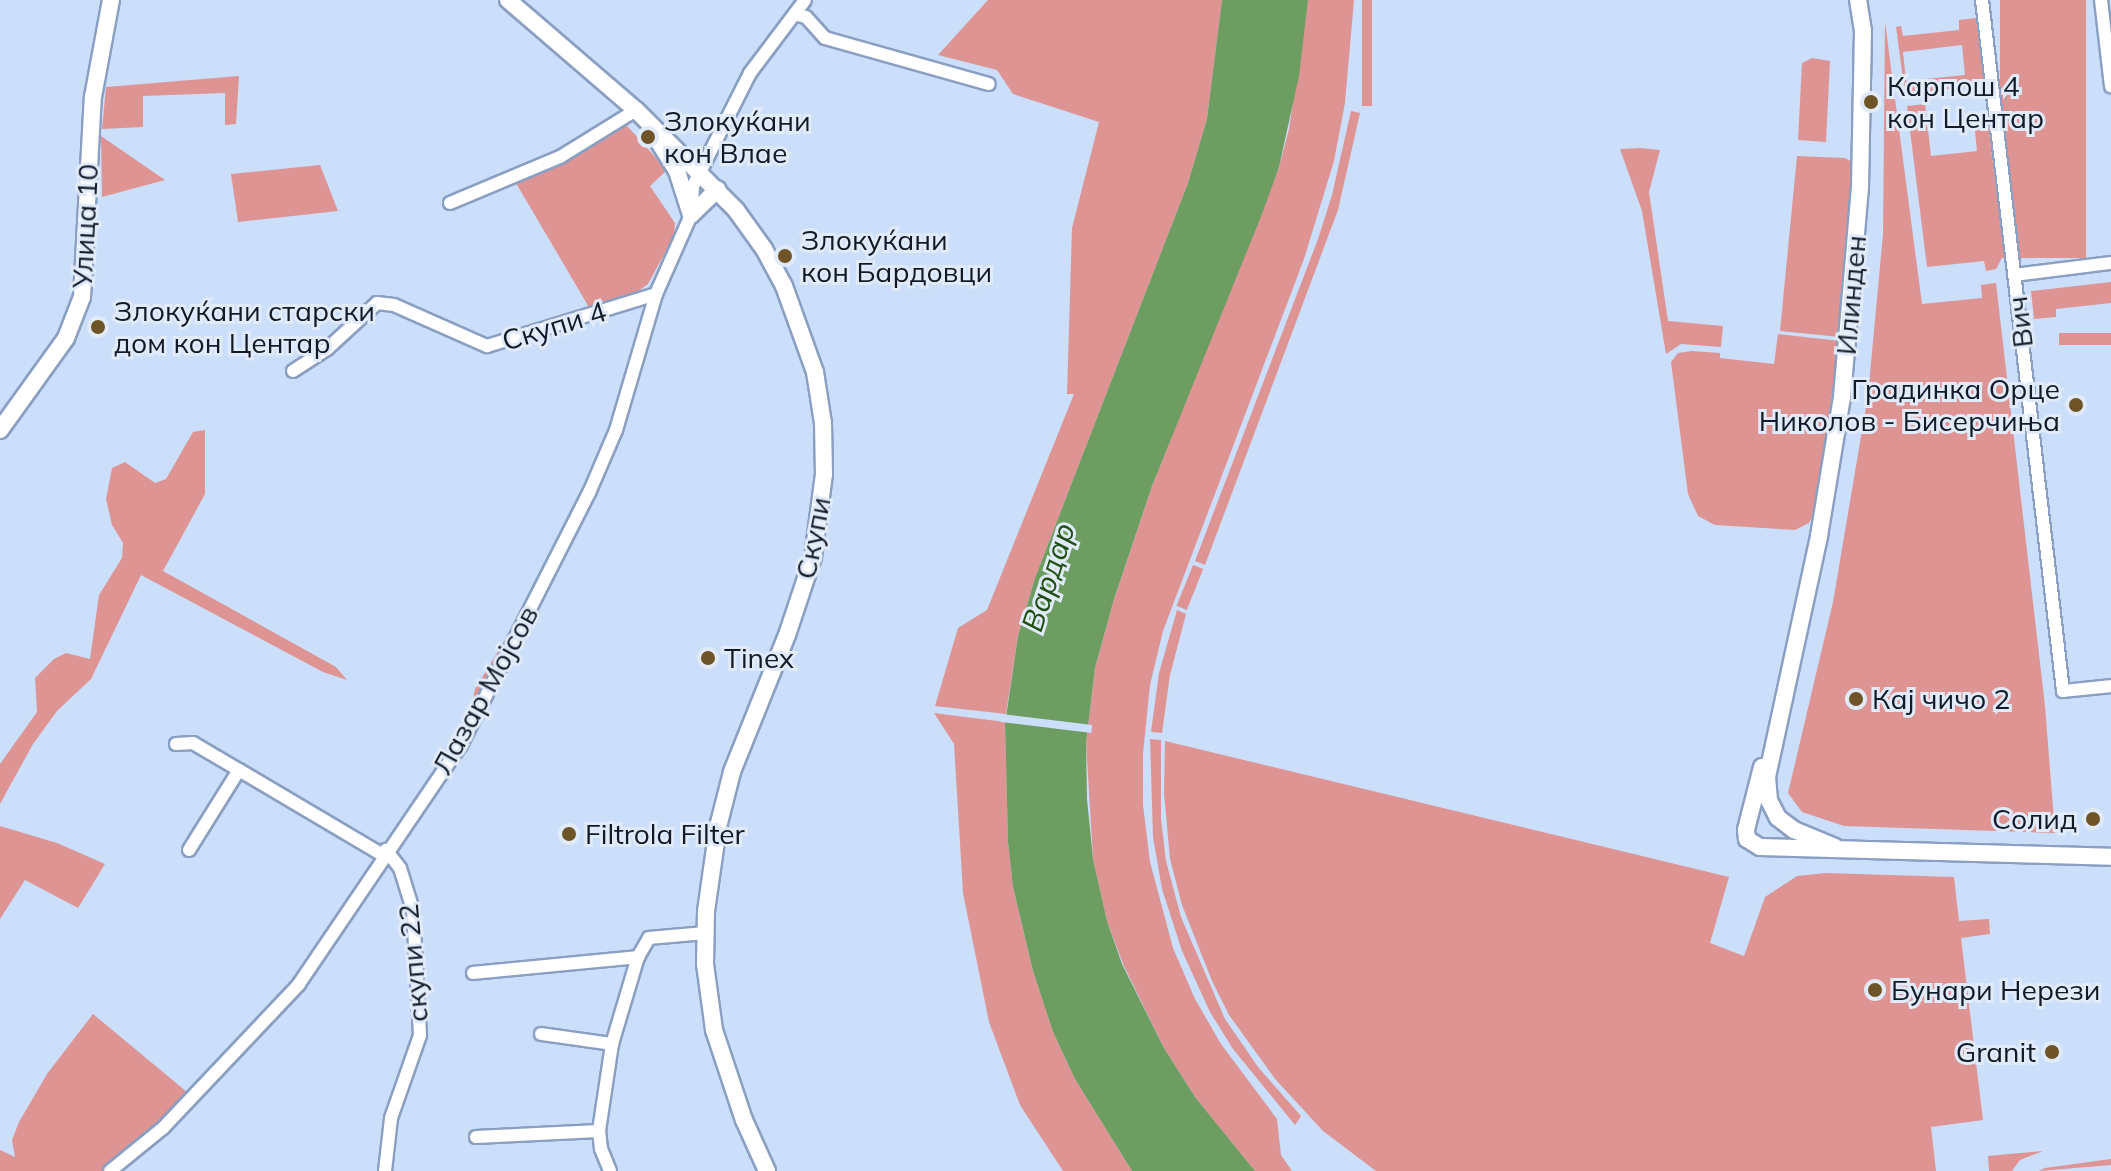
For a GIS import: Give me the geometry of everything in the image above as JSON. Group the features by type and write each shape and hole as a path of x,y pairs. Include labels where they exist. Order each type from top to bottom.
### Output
{"street":[{"name":"Улица 10","path":"0,430 66,338 82,297 93,97 111,0"},
{"name":"Скупи","path":"508,0 640,114 718,189 764,249 803,331 820,401 824,474 817,538 802,595 737,758 723,802 713,851 705,933 714,1030 744,1120 767,1171"},
{"name":"Лазар Мојсов","path":"110,1171 163,1128 290,994 461,745 589,493 622,414 656,294 691,215 693,186 757,61 797,15 805,0"},
{"name":"Илинден","path":"1858,0 1863,31"},
{"name":"Илинден","path":"1835,847 1788,826 1774,811 1767,785 1772,744 1807,595 1842,397 1859,201 1865,0"},
{"name":"Вич","path":"1982,0 2063,691 2111,686"},
{"path":"2101,0 2107,14 2111,86"},
{"path":"797,15 806,17 825,38 989,84"},
{"path":"450,203 560,157 640,114 677,171 691,215 718,189"},
{"path":"2014,275 2111,263"},
{"name":"Cкупи 4","path":"293,371 327,349 380,302 405,309 484,347 656,294"},
{"path":"176,744 193,743 385,853"},
{"name":"Илинден","path":"1772,744 1754,794 1747,839 1767,849 1817,851 1835,847"},
{"path":"189,850 239,770"},
{"path":"1835,847 2111,857"},
{"name":"скупи 22","path":"385,853 400,868 413,910 420,1035 391,1118 385,1171"},
{"path":"610,1171 601,1149 599,1131 612,1044 643,944 657,935 705,933"},
{"path":"473,973 638,957"},
{"path":"541,1034 612,1044"},
{"path":"476,1137 599,1131"}],"shaded area":[{"path":"988,0 1222,0 1207,119 1188,183 1035,578 1018,636 1006,714 935,706 958,628 987,610 1074,394 1067,394 1072,228 1099,122 1013,94 997,70 938,55"},
{"path":"1308,0 1354,0 1345,103 1334,161 1304,259 1163,631 1150,685 1143,754 1143,805 1150,862 1173,948 1195,999 1221,1044 1277,1119 1281,1155 1292,1171 1255,1171 1195,1097 1164,1048 1123,964 1107,921 1093,859 1086,743 1095,668 1114,599 1152,486 1279,167 1289,129"},
{"path":"1362,0 1372,0 1372,106 1362,106"},
{"path":"2000,0 2086,0 2086,258 2000,258"},
{"path":"1976,18 1984,85 1905,94 1896,27 1901,26 1903,36 1959,30 1959,20","holes":["1962,45 1965,75 1906,81 1903,52"]},
{"path":"1885,22 1922,304 1982,298 1981,285 1996,283 2045,706 2055,833 1844,826 1802,812 1788,793 1833,602 1868,395 1883,234"},
{"path":"1812,58 1830,61 1826,142 1798,140 1802,63"},
{"path":"239,76 236,124 225,125 225,93 143,96 143,127 102,129 106,87"},
{"path":"1925,104 1931,156 1977,151 1974,121 1988,123 2004,254 1996,269 1986,271 1984,261 1927,267 1907,106"},
{"path":"1351,111 1360,113 1338,210 1205,565 1195,561 1318,239 1332,195"},
{"path":"619,117 667,170 650,186 675,223 674,236 648,284 633,295 590,309 513,178"},
{"path":"101,136 165,180 102,197"},
{"path":"1620,149 1660,150 1649,192 1668,321 1723,326 1721,347 1681,344 1666,354 1642,211"},
{"path":"1797,156 1845,158 1852,162 1840,337 1780,331"},
{"path":"320,165 338,211 238,222 231,174"},
{"path":"2111,282 2111,303 2056,309 2056,317 2034,319 2031,291"},
{"path":"2059,333 2111,333 2111,345 2059,345"},
{"path":"1778,334 1840,341 1814,513 1809,523 1795,530 1715,525 1698,516 1688,494 1671,362 1678,353 1692,351 1720,353 1720,358 1774,364"},
{"path":"205,430 205,494 163,571 336,667 347,680 323,672 141,575 91,679 57,711 33,744 0,804 0,764 37,712 35,678 54,659 66,653 90,659 99,595 122,558 123,543 112,525 106,499 112,468 125,462 155,483 166,479 193,432"},
{"path":"1193,565 1203,569 1187,610 1177,606"},
{"path":"1177,610 1186,614 1170,675 1162,733 1151,732 1159,673"},
{"path":"502,645 510,649 474,721 471,709 475,689"},
{"path":"934,713 1005,722 1008,842 1013,887 1033,971 1053,1032 1075,1079 1132,1171 1063,1171 1020,1105 989,1022 963,893 954,744"},
{"path":"1150,739 1161,740 1161,819 1166,861 1181,917 1225,1019 1258,1067 1301,1116 1295,1125 1233,1049 1210,1012 1182,951 1162,889 1153,837"},
{"path":"1165,741 1729,877 1710,943 1744,956 1765,897 1797,876 1826,873 1954,877 1959,921 1989,919 1990,934 1961,938 1983,1120 1931,1127 1936,1171 1376,1171 1323,1131 1276,1080 1229,1015 1212,981 1182,905 1170,859 1164,793"},
{"path":"0,826 57,843 105,864 78,908 25,880 0,919"},
{"path":"93,1014 193,1097 110,1171 0,1171 0,1150 15,1157 12,1140 19,1122 47,1074"},
{"path":"2043,1151 2020,1160 2012,1171 1989,1171 1988,1156"},
{"path":"2111,1159 2111,1165 2039,1171 2045,1168"}],"water":[{"name":"Вардар","path":"1222,0 1308,0 1299,76 1279,167 1152,486 1114,599 1095,668 1086,743 1087,799 1093,859 1107,921 1122,964 1164,1048 1195,1097 1255,1171 1132,1171 1075,1079 1053,1032 1033,971 1013,887 1008,842 1005,724 1018,636 1035,578 1188,183 1207,119"}],"pier":[{"path":"1002,714 1092,725 1091,733 1001,722"}],"place":[{"name":"Карпош 4 кон Центар","path":"1871,102"},
{"name":"Злокуќани кон Влае","path":"648,137"},
{"name":"Злокуќани кон Бардовци","path":"785,256"},
{"name":"Злокуќани старски дом кон Центар","path":"98,327"},
{"name":"Градинка Орце Николов - Бисерчиња","path":"2076,405"},
{"name":"Tinex","path":"708,658"},
{"name":"Кај чичо 2","path":"1856,699"},
{"name":"Солид","path":"2093,819"},
{"name":"Filtrola Filter","path":"569,834"},
{"name":"Бунари Нерези","path":"1875,990"},
{"name":"Granit","path":"2052,1052"}]}
